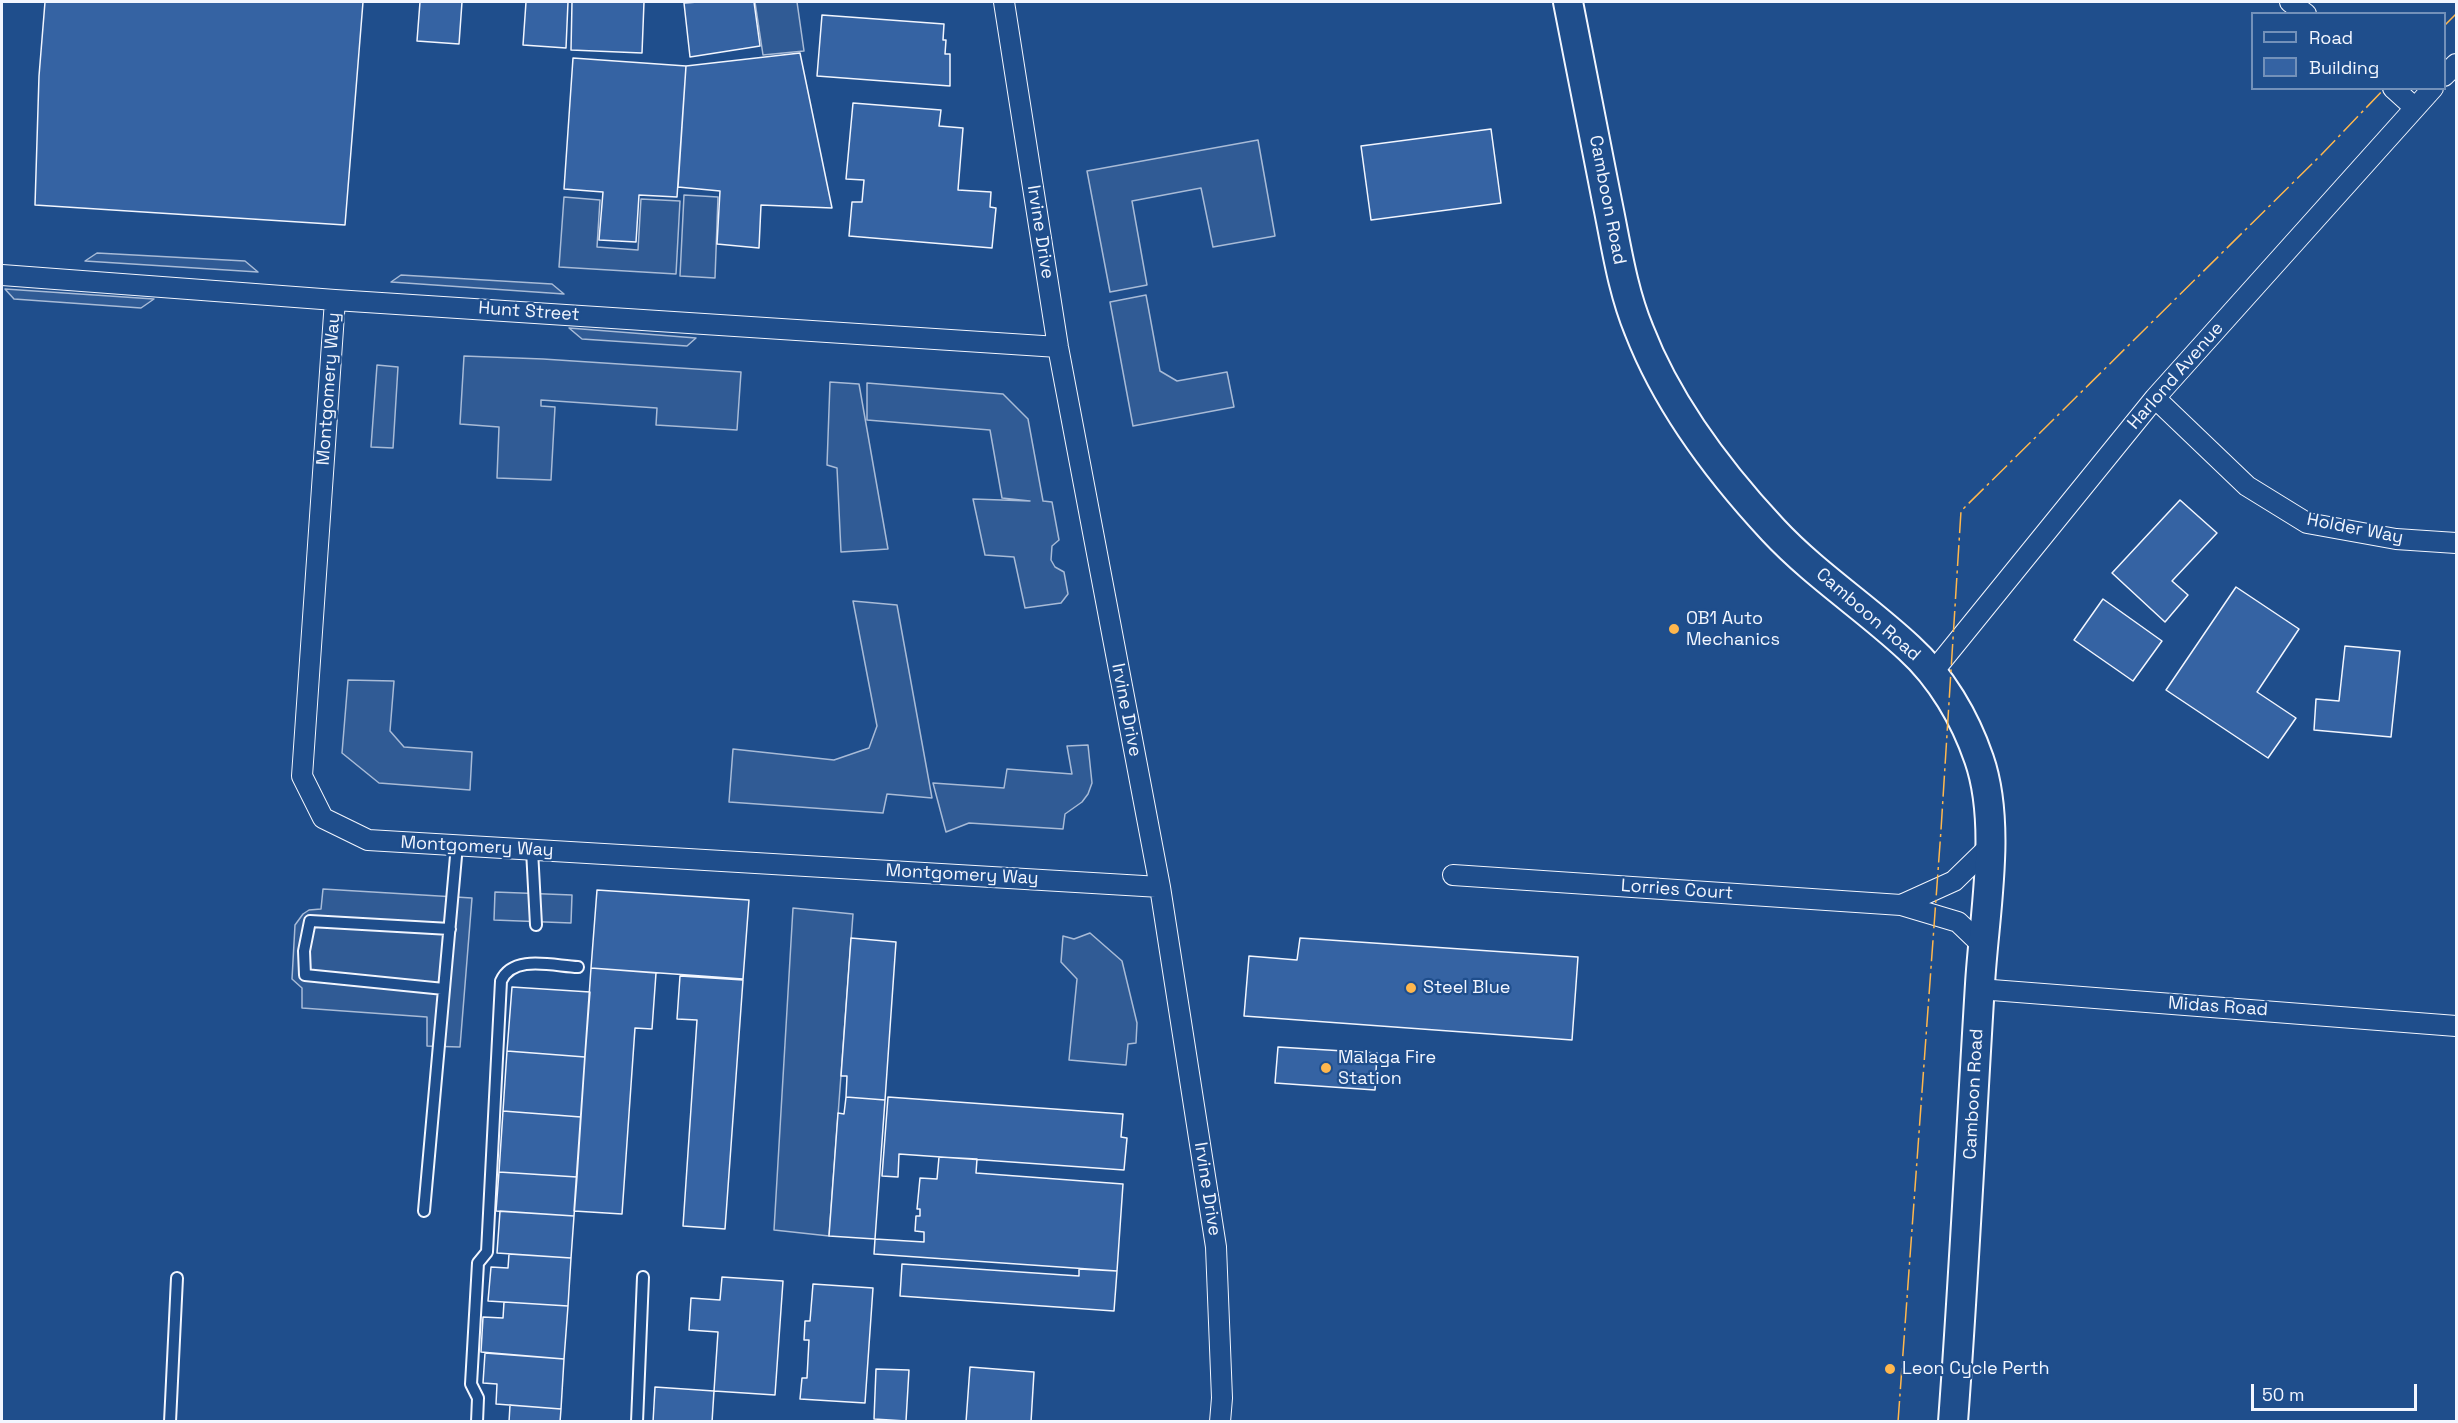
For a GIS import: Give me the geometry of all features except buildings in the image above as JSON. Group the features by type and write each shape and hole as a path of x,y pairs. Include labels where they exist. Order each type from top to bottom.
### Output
{"street":[{"name":"Irvine Drive","path":"1004,2 1058,347 1160,887 1216,1247 1222,1398 1220,1422"},
{"name":"Camboon Road","path":"1568,2 1622,275 1637,328 1663,385 1693,432 1775,532 1911,649 1932,673 1963,718 1981,763 1990,806 1990,846 1979,989 1964,1283 1953,1422"},
{"path":"2290,2 2303,12"},
{"path":"2446,75 2457,64"},
{"path":"2394,90 2414,107"},
{"name":"Harlond Avenue","path":"1932,673 2155,398 2431,90"},
{"name":"Hunt Street","path":"2,275 335,300 1058,347"},
{"name":"Montgomery Way","path":"335,300 302,776 323,818 368,840 1160,887"},
{"name":"Holder Way","path":"2155,398 2247,486 2307,523 2396,539 2457,543"},
{"name":"Lorries Court","path":"1901,905 1954,881 1990,846"},
{"name":"Lorries Court","path":"1453,875 1901,905 1958,922 1982,945"},
{"name":"Midas Road","path":"1979,989 2457,1026"}],"lane":[{"path":"424,1211 457,845"},
{"path":"532,850 536,925"},
{"path":"444,989 304,975 304,951 310,921 450,928"},
{"path":"477,1422 478,1398 471,1384 478,1263 487,1252 501,981 505,972 520,964 578,967"},
{"path":"637,1422 643,1277"},
{"path":"170,1422 177,1278"}],"shaded area":[{"path":"755,2 797,2 804,51 763,55"},
{"path":"1258,140 1275,236 1213,247 1201,188 1132,201 1147,285 1110,292 1087,171"},
{"path":"684,195 718,197 715,278 680,276"},
{"path":"564,197 600,200 597,247 638,250 641,199 680,201 676,274 559,267"},
{"path":"97,253 245,261 258,272 85,261"},
{"path":"401,275 552,284 564,294 391,282"},
{"path":"5,289 154,299 141,308 14,299"},
{"path":"1146,295 1160,371 1177,381 1227,372 1234,407 1133,426 1110,302"},
{"path":"569,328 696,338 687,346 582,339"},
{"path":"464,356 741,372 737,430 656,425 657,408 541,400 541,406 555,407 551,480 497,478 499,427 460,424"},
{"path":"377,365 398,367 393,448 371,447"},
{"path":"830,382 859,384 888,549 841,552 837,468 827,465"},
{"path":"867,383 1003,394 1028,419 1043,501 1052,502 1059,540 1052,546 1051,560 1055,567 1064,572 1068,594 1061,603 1025,608 1014,557 985,555 973,499 1030,501 1002,498 990,430 867,420"},
{"path":"853,601 897,605 932,798 887,794 883,813 729,802 733,749 834,760 869,748 877,726"},
{"path":"348,680 394,681 390,731 404,747 472,752 470,790 379,783 342,753"},
{"path":"1088,745 1092,783 1082,802 1065,814 1063,829 969,823 946,832 933,783 1004,788 1007,769 1072,774 1067,746"},
{"path":"323,889 472,898 460,1047 427,1046 427,1017 302,1008 302,988 292,979 295,925 309,910 321,909"},
{"path":"495,892 572,895 571,923 494,920"},
{"path":"793,908 853,914 829,1236 774,1230"},
{"path":"1090,933 1122,961 1137,1023 1136,1043 1128,1044 1126,1065 1069,1060 1077,979 1061,962 1063,936 1074,939"}],"power":[{"path":"2446,24 2456,14"},
{"path":"1898,1422 1941,830 1961,511 2321,155 2383,90"}],"place":[{"name":"OB1 Auto Mechanics","path":"1674,629"},
{"name":"Steel Blue","path":"1411,988"},
{"name":"Malaga Fire Station","path":"1326,1068"},
{"name":"Leon Cycle Perth","path":"1890,1369"}]}
